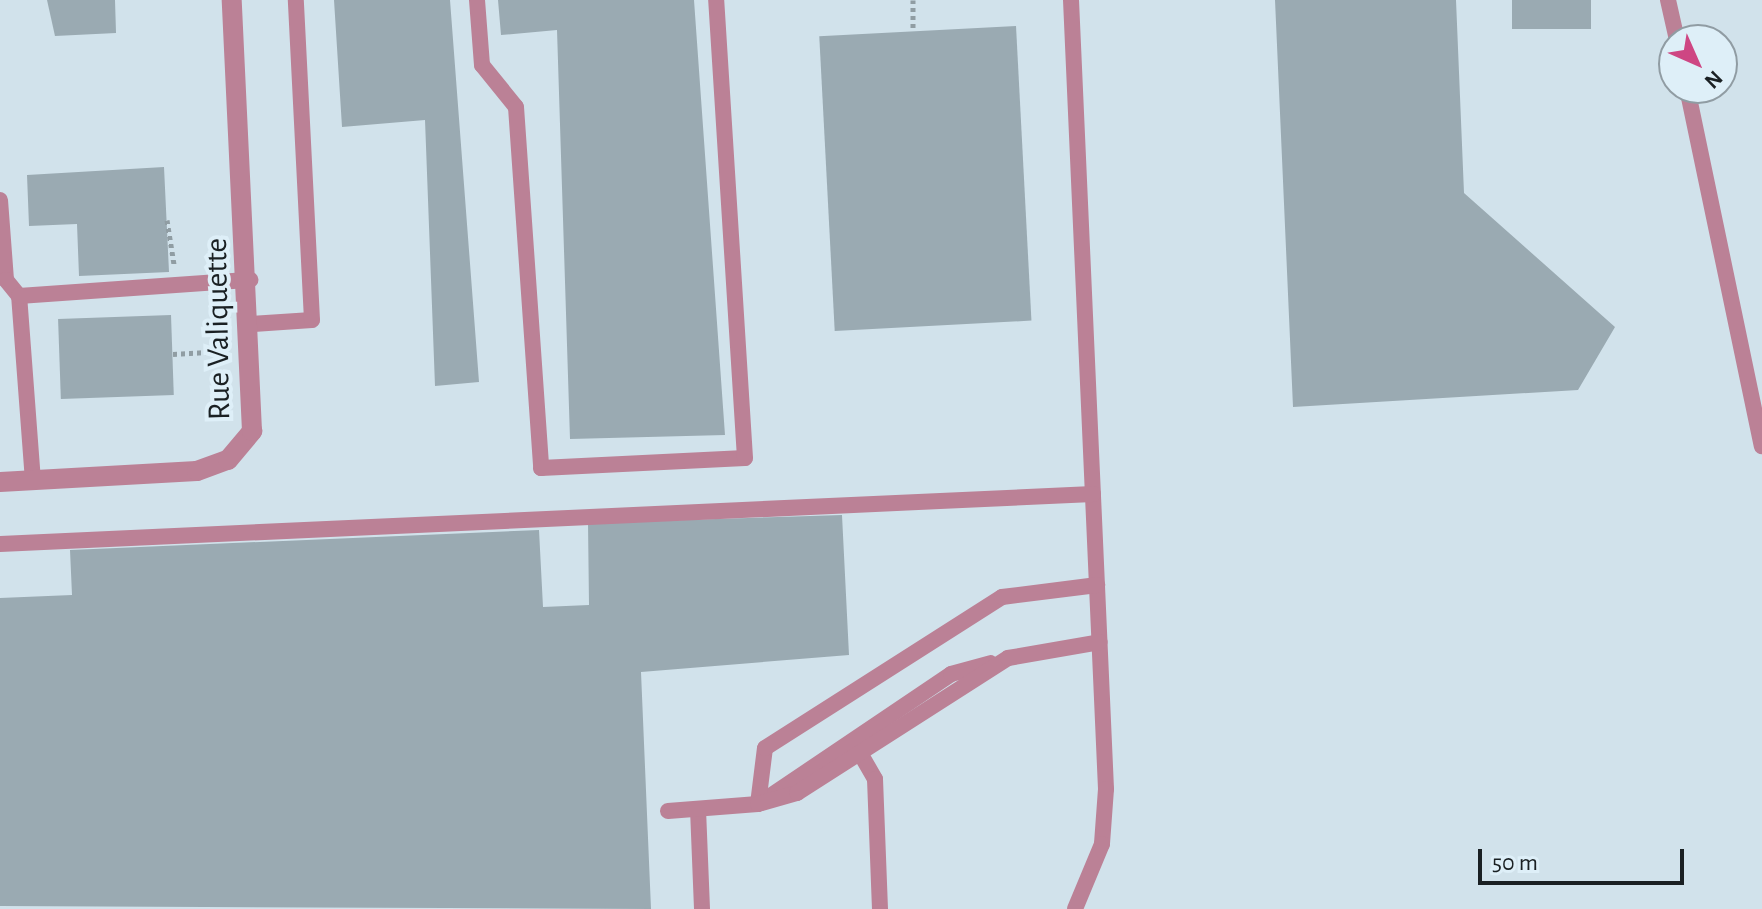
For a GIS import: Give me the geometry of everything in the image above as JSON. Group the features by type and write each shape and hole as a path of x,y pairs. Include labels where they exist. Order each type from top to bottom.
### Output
{"street":[{"name":"Rue Valiquette","path":"0,482 197,471 228,460 256,416 240,55 232,0"},
{"name":"Rue Valiquette","path":"240,55 245,0"}],"lane":[{"path":"252,324 312,320 296,0"},
{"path":"477,0 482,65 516,107 541,468 745,458 716,0"},
{"path":"1071,0 1100,642 1105,826 1075,909"},
{"path":"1668,0 1673,24"},
{"path":"1690,104 1762,446"},
{"path":"0,200 6,280 19,296 33,481"},
{"path":"19,296 250,280"},
{"path":"0,544 1093,494"},
{"path":"758,804 765,748 1002,597 1097,585"},
{"path":"758,804 951,674 1008,658 1100,642"},
{"path":"668,811 758,804 797,793 1008,658"},
{"path":"860,753 875,779 880,909"},
{"path":"698,809 702,909"}],"path":[{"path":"913,0 913,30"},
{"path":"167,220 174,271"},
{"path":"173,354 225,351"}],"building":[{"path":"47,0 115,0 116,33 55,36"},
{"path":"334,0 450,0 479,382 435,386 425,120 342,127"},
{"path":"498,0 694,0 725,435 570,439 557,30 501,35"},
{"path":"1275,0 1456,0 1464,193 1615,327 1578,390 1293,407"},
{"path":"1512,0 1591,0 1591,29 1512,29"},
{"path":"1016,26 1031,321 835,331 819,36"},
{"path":"164,167 169,272 79,276 77,224 29,226 27,175"},
{"path":"171,315 174,395 61,399 58,319"},
{"path":"842,515 849,655 641,672 651,909 0,906 0,598 72,595 70,550 539,530 543,607 589,605 588,523"}]}
